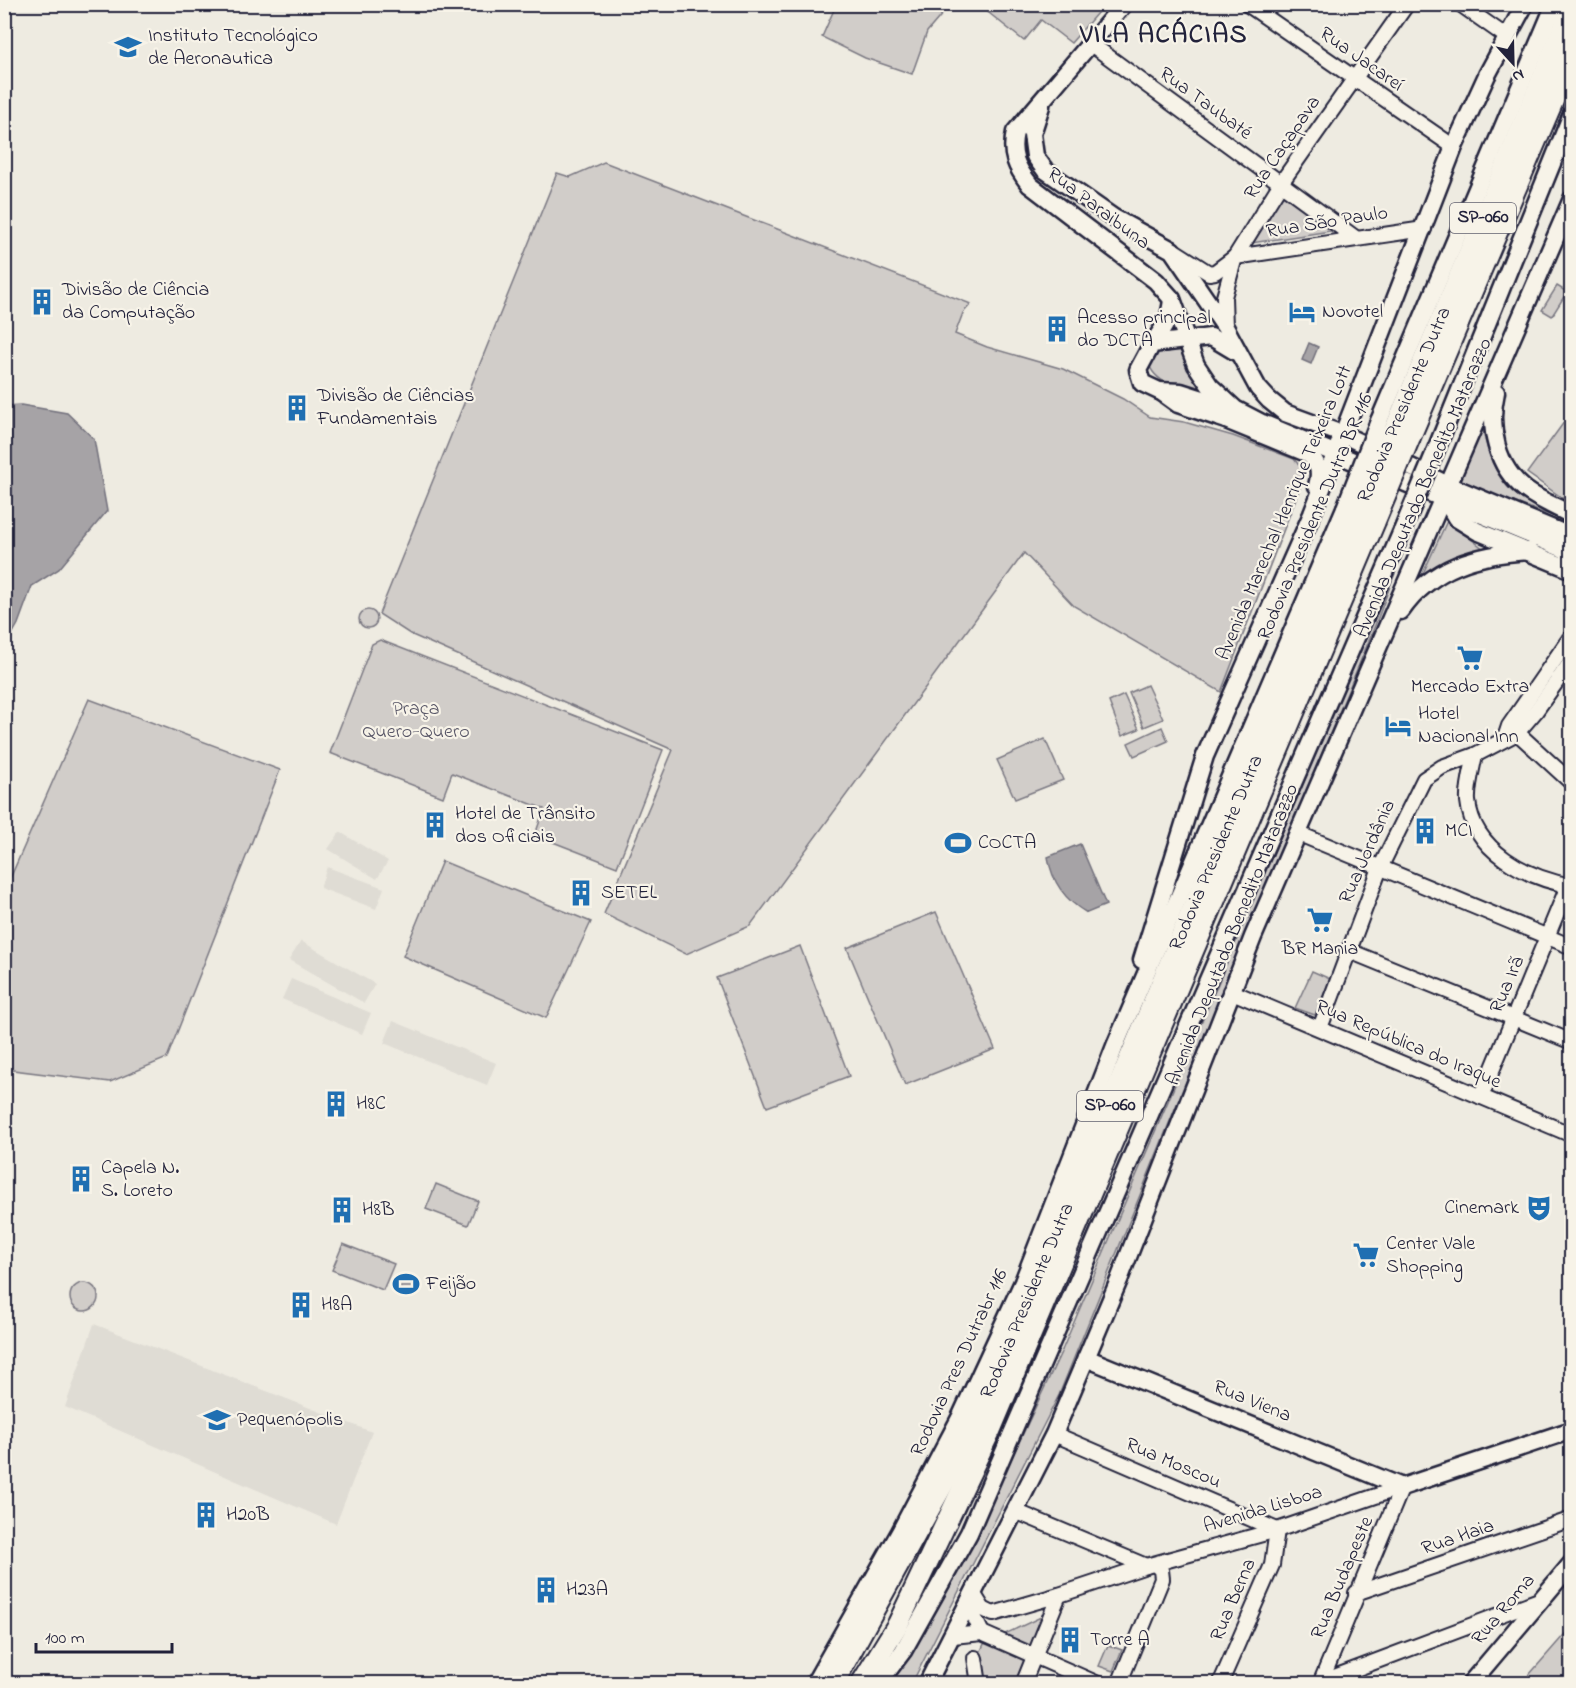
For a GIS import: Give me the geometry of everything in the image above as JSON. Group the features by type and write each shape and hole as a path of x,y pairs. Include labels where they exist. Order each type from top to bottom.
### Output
{"highway":[{"name":"Rodovia Presidente Dutra","path":"861,1683 898,1624 990,1431 1394,429 1572,8"},
{"name":"Rodovia Presidente Dutra","path":"1394,429 1572,56"},
{"name":"Rodovia Presidente Dutra","path":"833,1683 974,1428 1360,514"}],"main road":[{"path":"1045,94 1125,4"},
{"path":"1487,75 1525,4"},
{"name":"Rodovia Presidente Dutra BR 116","path":"1394,429 1555,4"},
{"name":"Avenida Marechal Henrique Teixeira Lott","path":"1115,1046 1205,756 1312,514 1454,147 1487,75"},
{"name":"Rua Paraibuna","path":"1045,94 1032,134 1035,156 1044,170 1114,218 1172,250 1226,327 1237,353 1258,388 1285,413 1342,434 1444,493 1572,537"},
{"name":"Rua Paraibuna","path":"1045,94 1016,132 1011,148 1017,168 1030,185 1137,264 1172,299 1196,365 1210,386 1235,409"},
{"path":"878,1683 903,1651 969,1533 1402,531 1572,114"},
{"name":"Avenida Deputado Benedito Matarazzo","path":"927,1683 1054,1434 1119,1280 1230,991 1569,209"},
{"path":"1172,299 1170,318 1138,370 1143,383 1160,391 1178,404 1226,420 1309,454 1320,471 1312,514"},
{"path":"1152,344 1211,337 1237,353"},
{"path":"1505,353 1492,410 1493,434 1500,456 1512,477 1526,491 1572,515"},
{"path":"1160,391 1181,392 1235,409 1335,453 1444,493 1564,549 1570,569"},
{"path":"1444,493 1456,518 1477,531 1570,569"},
{"name":"Rodovia Presidente Dutra BR 116","path":"1115,1046 1360,514"},
{"path":"1380,642 1414,592 1439,575 1472,558 1530,551"},
{"path":"1219,1020 1256,872"},
{"name":"Rodovia Pres Dutrabr 116","path":"814,1683 900,1532 960,1418 1023,1282 1115,1046"},
{"name":"Rua Viena","path":"1086,1358 1402,1487"},
{"name":"Avenida Lisboa","path":"1402,1487 1572,1431"},
{"name":"Rua Roma","path":"1470,1683 1572,1563"}],"street":[{"name":"Rua Jacareí","path":"1247,4 1353,80 1454,147"},
{"name":"Rua Caçapava","path":"1226,327 1224,297 1235,257 1281,183 1407,4"},
{"path":"1460,4 1504,35"},
{"name":"Avenida Marechal Henrique Teixeira Lott","path":"1487,75 1516,4"},
{"name":"Rua Taubaté","path":"1091,44 1354,237"},
{"name":"Rua São Paulo","path":"1235,257 1354,237 1424,229"},
{"name":"Rua Paraibuna","path":"1172,250 1209,273 1215,272 1235,257"},
{"path":"1555,531 1572,526"},
{"name":"Rua Jordânia","path":"1510,732 1572,635"},
{"name":"Rua Jordânia","path":"1320,1028 1347,950 1380,868 1424,779 1442,767 1475,755 1535,712 1572,660"},
{"path":"1510,732 1572,783"},
{"path":"1475,755 1468,799 1472,823 1489,849 1523,870 1570,886"},
{"path":"1297,833 1572,947"},
{"name":"Rua Irã","path":"1481,1097 1570,886"},
{"path":"1347,950 1572,1042"},
{"name":"Rua República do Iraque","path":"1230,991 1572,1135"},
{"name":"Rua Moscou","path":"1054,1434 1277,1530"},
{"name":"Avenida Lisboa","path":"971,1599 993,1614 1151,1565 1277,1530 1402,1487"},
{"name":"Rua Budapeste","path":"1320,1683 1402,1487"},
{"path":"1015,1511 1161,1570 1162,1579 1119,1683"},
{"name":"Rua Haia","path":"1356,1593 1572,1519"},
{"name":"Rua Berna","path":"1220,1683 1272,1564 1277,1530"},
{"path":"1023,1683 1059,1595"},
{"path":"971,1599 982,1632"},
{"path":"1320,1683 1539,1600"},
{"path":"1495,1617 1506,1622 1509,1637"},
{"path":"952,1636 982,1632 1098,1683"},
{"path":"975,1658 979,1683"}],"shaded area":[{"path":"1309,343 1318,347 1311,364 1302,360"},
{"path":"21,405 67,413 94,439 107,511 59,569 32,586 18,624 5,647 5,406"},
{"path":"340,832 388,861 377,879 328,849"},
{"path":"1080,844 1106,905 1087,913 1066,897 1061,890 1053,875 1048,857"},
{"path":"327,867 384,888 376,909 320,888"},
{"path":"301,941 375,984 364,1003 289,960"},
{"path":"291,979 371,1013 362,1034 282,999"},
{"path":"393,1021 496,1063 487,1085 384,1043"},
{"name":"Feijão","path":"405,1275 416,1285 412,1291 404,1292 397,1285 397,1279"},
{"name":"Pequenópolis","path":"94,1324 372,1432 336,1524 65,1407"}],"green space":[{"path":"836,4 950,5 927,32 912,74 865,58 822,37"},
{"path":"979,5 1104,5 1071,43 1041,20 1024,41"},
{"path":"604,162 971,304 963,313 955,334 987,347 1063,369 1123,399 1150,417 1184,422 1233,436 1294,459 1302,469 1303,480 1221,692 1074,606 1024,553 750,926 686,954 604,914 673,750 410,634 379,614 557,173 570,177"},
{"path":"1281,190 1337,230 1245,244"},
{"path":"1557,286 1567,292 1552,316 1542,310"},
{"path":"1178,347 1192,370 1215,397 1175,387 1166,383 1152,370 1148,361 1158,351"},
{"path":"1570,414 1572,416 1571,504 1527,473"},
{"path":"1481,415 1488,450 1504,482 1525,500 1552,511 1552,516 1455,481"},
{"path":"1417,516 1371,636 1234,963 1059,1395 912,1683 885,1684 971,1545 1063,1348"},
{"path":"1447,521 1484,549 1448,559 1420,580"},
{"path":"368,610 374,613 377,619 374,625 368,628 362,625 359,619 362,613"},
{"name":"Praça Quero-Quero","path":"380,640 663,750 617,867 535,835 544,809 452,773 443,797 330,753 372,644"},
{"path":"1147,685 1163,719 1144,727 1129,693"},
{"path":"1124,695 1139,729 1122,736 1109,702"},
{"path":"89,699 280,770 167,1058 110,1082 5,1069 5,890"},
{"path":"1162,727 1168,741 1134,756 1128,743"},
{"path":"1045,739 1063,780 1015,799 997,760"},
{"path":"442,861 591,922 546,1018 403,956"},
{"path":"936,912 995,1049 905,1085 847,948"},
{"path":"800,946 849,1076 767,1107 717,978"},
{"path":"1312,971 1330,979 1315,1015 1295,1008"},
{"path":"436,1184 478,1201 468,1225 426,1209"},
{"path":"343,1244 394,1264 383,1290 332,1270"},
{"path":"84,1283 94,1287 98,1297 94,1307 84,1311 74,1307 70,1297 74,1287"},
{"path":"1045,1615 1016,1683 983,1683 979,1655 984,1644"},
{"path":"1571,1627 1571,1683 1522,1683"},
{"path":"1108,1645 1122,1650 1113,1671 1099,1666"}],"place":[{"name":"Instituto Tecnológico de Aeronautica","path":"128,47"},
{"name":"Divisão de Ciência da Computação","path":"42,302"},
{"name":"Novotel","path":"1302,312"},
{"name":"Acesso principal do DCTA","path":"1057,329"},
{"name":"Divisão de Ciências Fundamentais","path":"297,408"},
{"name":"Mercado Extra","path":"1470,658"},
{"name":"Hotel Nacional Inn","path":"1398,726"},
{"name":"Hotel de Trânsito dos Oficiais","path":"435,825"},
{"name":"MCI","path":"1425,831"},
{"name":"COCTA","path":"958,843"},
{"name":"SETEL","path":"581,893"},
{"name":"BR Mania","path":"1320,920"},
{"name":"H8C","path":"336,1104"},
{"name":"Capela N. S. Loreto","path":"81,1179"},
{"name":"Cinemark","path":"1539,1208"},
{"name":"H8B","path":"342,1210"},
{"name":"Center Vale Shopping","path":"1366,1255"},
{"name":"Feijão","path":"406,1284"},
{"name":"H8A","path":"301,1305"},
{"name":"Pequenópolis","path":"217,1420"},
{"name":"H20B","path":"206,1515"},
{"name":"H23A","path":"546,1590"},
{"name":"Torre A","path":"1070,1640"}],"district":[{"name":"VILA ACÁCIAS","path":"1164,36"}]}
